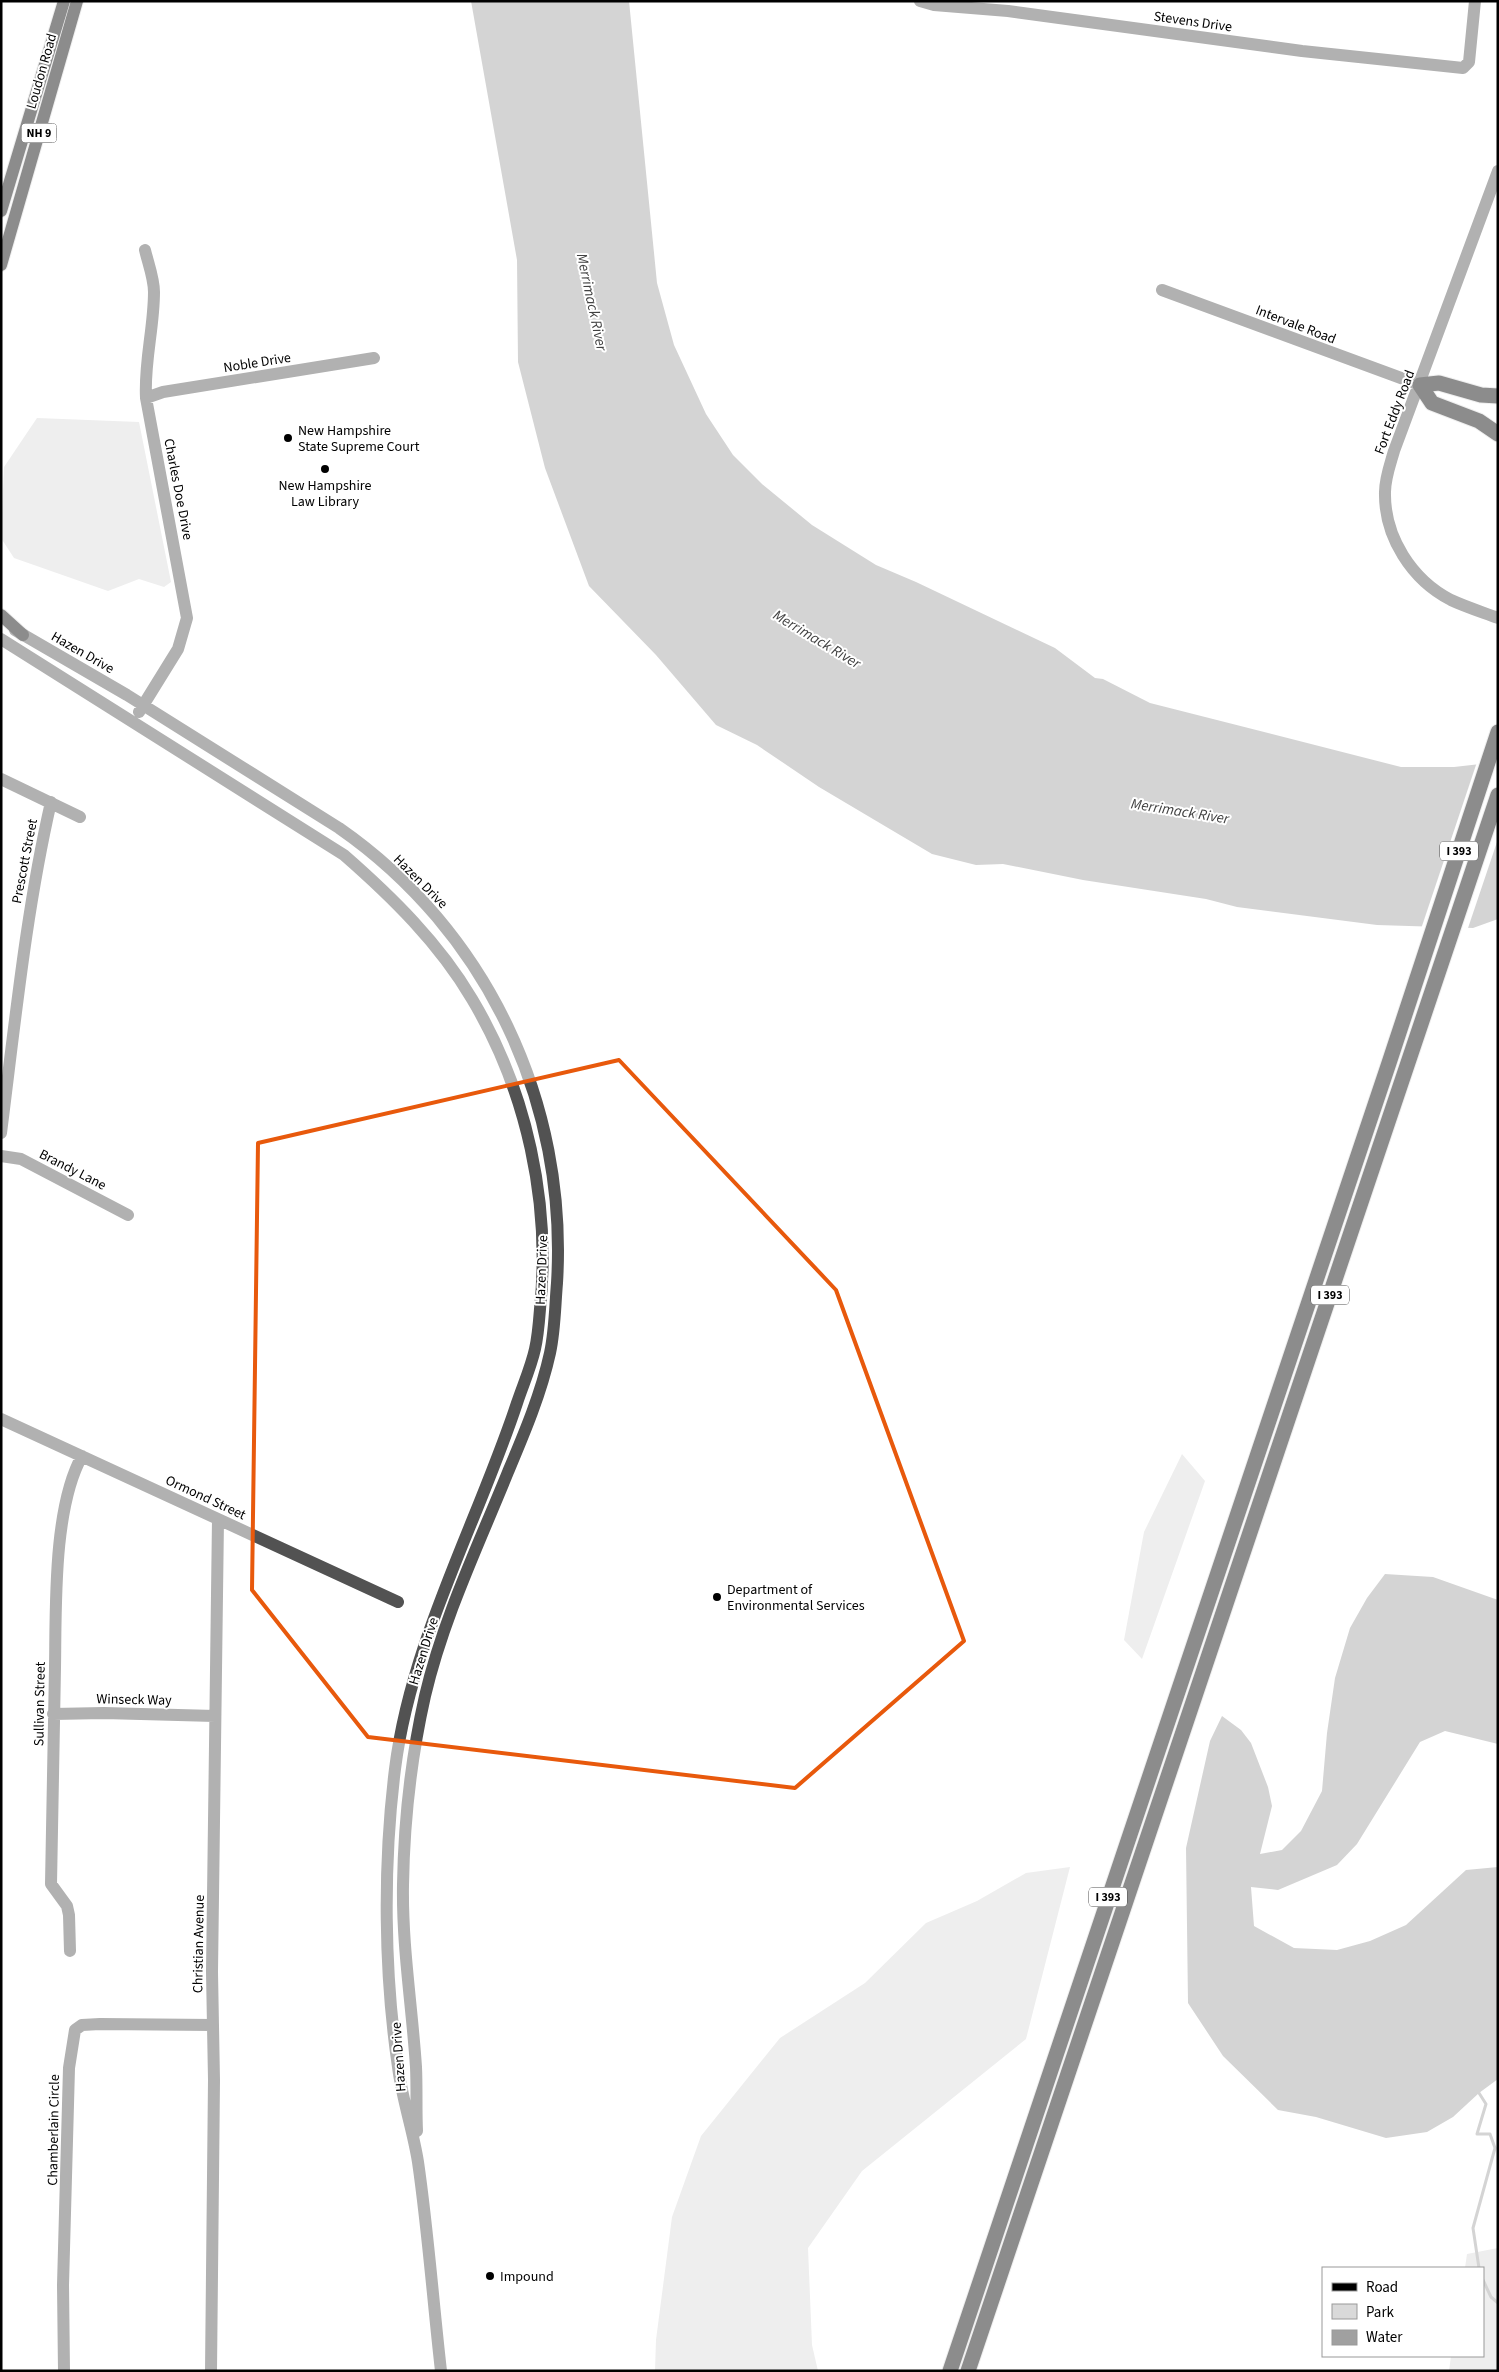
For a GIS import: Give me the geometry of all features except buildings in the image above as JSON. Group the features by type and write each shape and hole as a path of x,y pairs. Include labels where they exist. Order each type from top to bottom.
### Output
{"highway":[{"path":"1498,396 1481,395 1439,383 1420,385 1432,403 1479,422 1498,434"},
{"name":"I 393","path":"950,2371 1498,732"},
{"name":"I 393","path":"968,2371 1498,795"}],"main road":[{"name":"Loudon Road","path":"1,211 64,1"},
{"name":"Loudon Road","path":"1,265 77,1"},
{"path":"1,615 23,635"}],"street":[{"name":"Stevens Drive","path":"920,1 934,5 1008,11 1302,51 1463,68 1469,62 1475,1"},
{"name":"Fort Eddy Road","path":"1498,171 1394,451 1387,476 1386,511 1399,550 1411,568 1425,582 1451,600 1498,618"},
{"name":"Charles Doe Drive","path":"134,721 178,649 187,618 146,398 145,374 152,333 154,290 145,250"},
{"name":"Intervale Road","path":"1162,290 1420,385"},
{"name":"Noble Drive","path":"146,398 163,392 374,358"},
{"name":"Hazen Drive","path":"1,620 23,635 128,695 356,840 408,887 446,928 478,972 504,1015 519,1049 535,1095 554,1180 558,1216 558,1254 550,1351 534,1409 441,1640 425,1697 410,1774 403,1885 407,1979 416,2068 417,2158"},
{"name":"Hazen Drive","path":"1,639 344,855 407,914 436,946 471,997 495,1040 521,1112 535,1169 544,1239 543,1282 535,1348 510,1426 450,1578 414,1678 400,1734 394,1773 387,1872 391,1995 398,2069 417,2158 441,2371"},
{"path":"1,779 80,817"},
{"name":"Prescott Street","path":"1,1133 28,924 38,862 51,802"},
{"name":"Brandy Lane","path":"1,1156 21,1159 128,1215"},
{"name":"Ormond Street","path":"1,1418 398,1602"},
{"name":"Sullivan Street","path":"70,1951 67,1906 51,1884 53,1714 59,1556 65,1507 75,1469 82,1456"},
{"name":"Christian Avenue","path":"211,2371 218,1518"},
{"name":"Winseck Way","path":"53,1714 145,1713 215,1716"},
{"name":"Chamberlain Circle","path":"64,2371 63,2285 70,2068 76,2030 82,2025 100,2024 213,2025"}],"highlighted area":[{"path":"619,1060 836,1290 964,1641 795,1788 368,1737 252,1590 258,1143"}],"green space":[{"path":"37,418 139,422 171,582 164,587 139,579 108,591 14,558 1,538 4,467"},
{"path":"1182,1454 1205,1481 1142,1659 1124,1640 1144,1532"},
{"path":"1070,1867 1026,2039 862,2171 808,2248 812,2345 818,2371 655,2371 656,2340 672,2217 701,2136 780,2038 865,1983 926,1923 977,1901 1026,1873"},
{"path":"1498,2248 1498,2371 1449,2371 1451,2357 1484,2357 1484,2267 1465,2267 1467,2254"}],"water":[{"name":"Merrimack River","path":"471,1 629,1 657,283 674,345 706,414 733,455 762,484 812,525 876,565 1055,648 1095,678 1103,679 1150,703 1401,767 1454,767 1498,762 1498,919 1473,928 1377,925 1237,907 1206,899 1083,880 1003,864 976,865 932,854 819,787 757,745 716,725 656,655 589,586 545,468 518,362 517,260"},
{"path":"1385,1574 1433,1577 1498,1600 1498,1744 1445,1731 1420,1742 1357,1844 1337,1865 1278,1890 1251,1887 1254,1926 1294,1948 1337,1950 1370,1941 1406,1925 1466,1870 1498,1867 1498,2079 1479,2093 1453,2117 1427,2132 1386,2138 1316,2117 1278,2110 1223,2056 1188,2003 1186,1848 1210,1741 1222,1716 1241,1730 1251,1743 1268,1787 1272,1806 1260,1854 1282,1850 1301,1831 1322,1791 1327,1733 1335,1678 1350,1628 1367,1598"}],"pier":[{"path":"1498,760 1498,839 1467,931 1421,929 1477,762"}],"waterway":[{"path":"1479,2093 1486,2104 1477,2134 1490,2134 1495,2148 1473,2228 1479,2267"},
{"path":"1484,2282 1491,2297 1498,2303"}],"place":[{"name":"New Hampshire State Supreme Court","path":"288,438"},
{"name":"New Hampshire Law Library","path":"325,469"},
{"name":"Department of Environmental Services","path":"717,1597"},
{"name":"Impound","path":"490,2276"}]}
